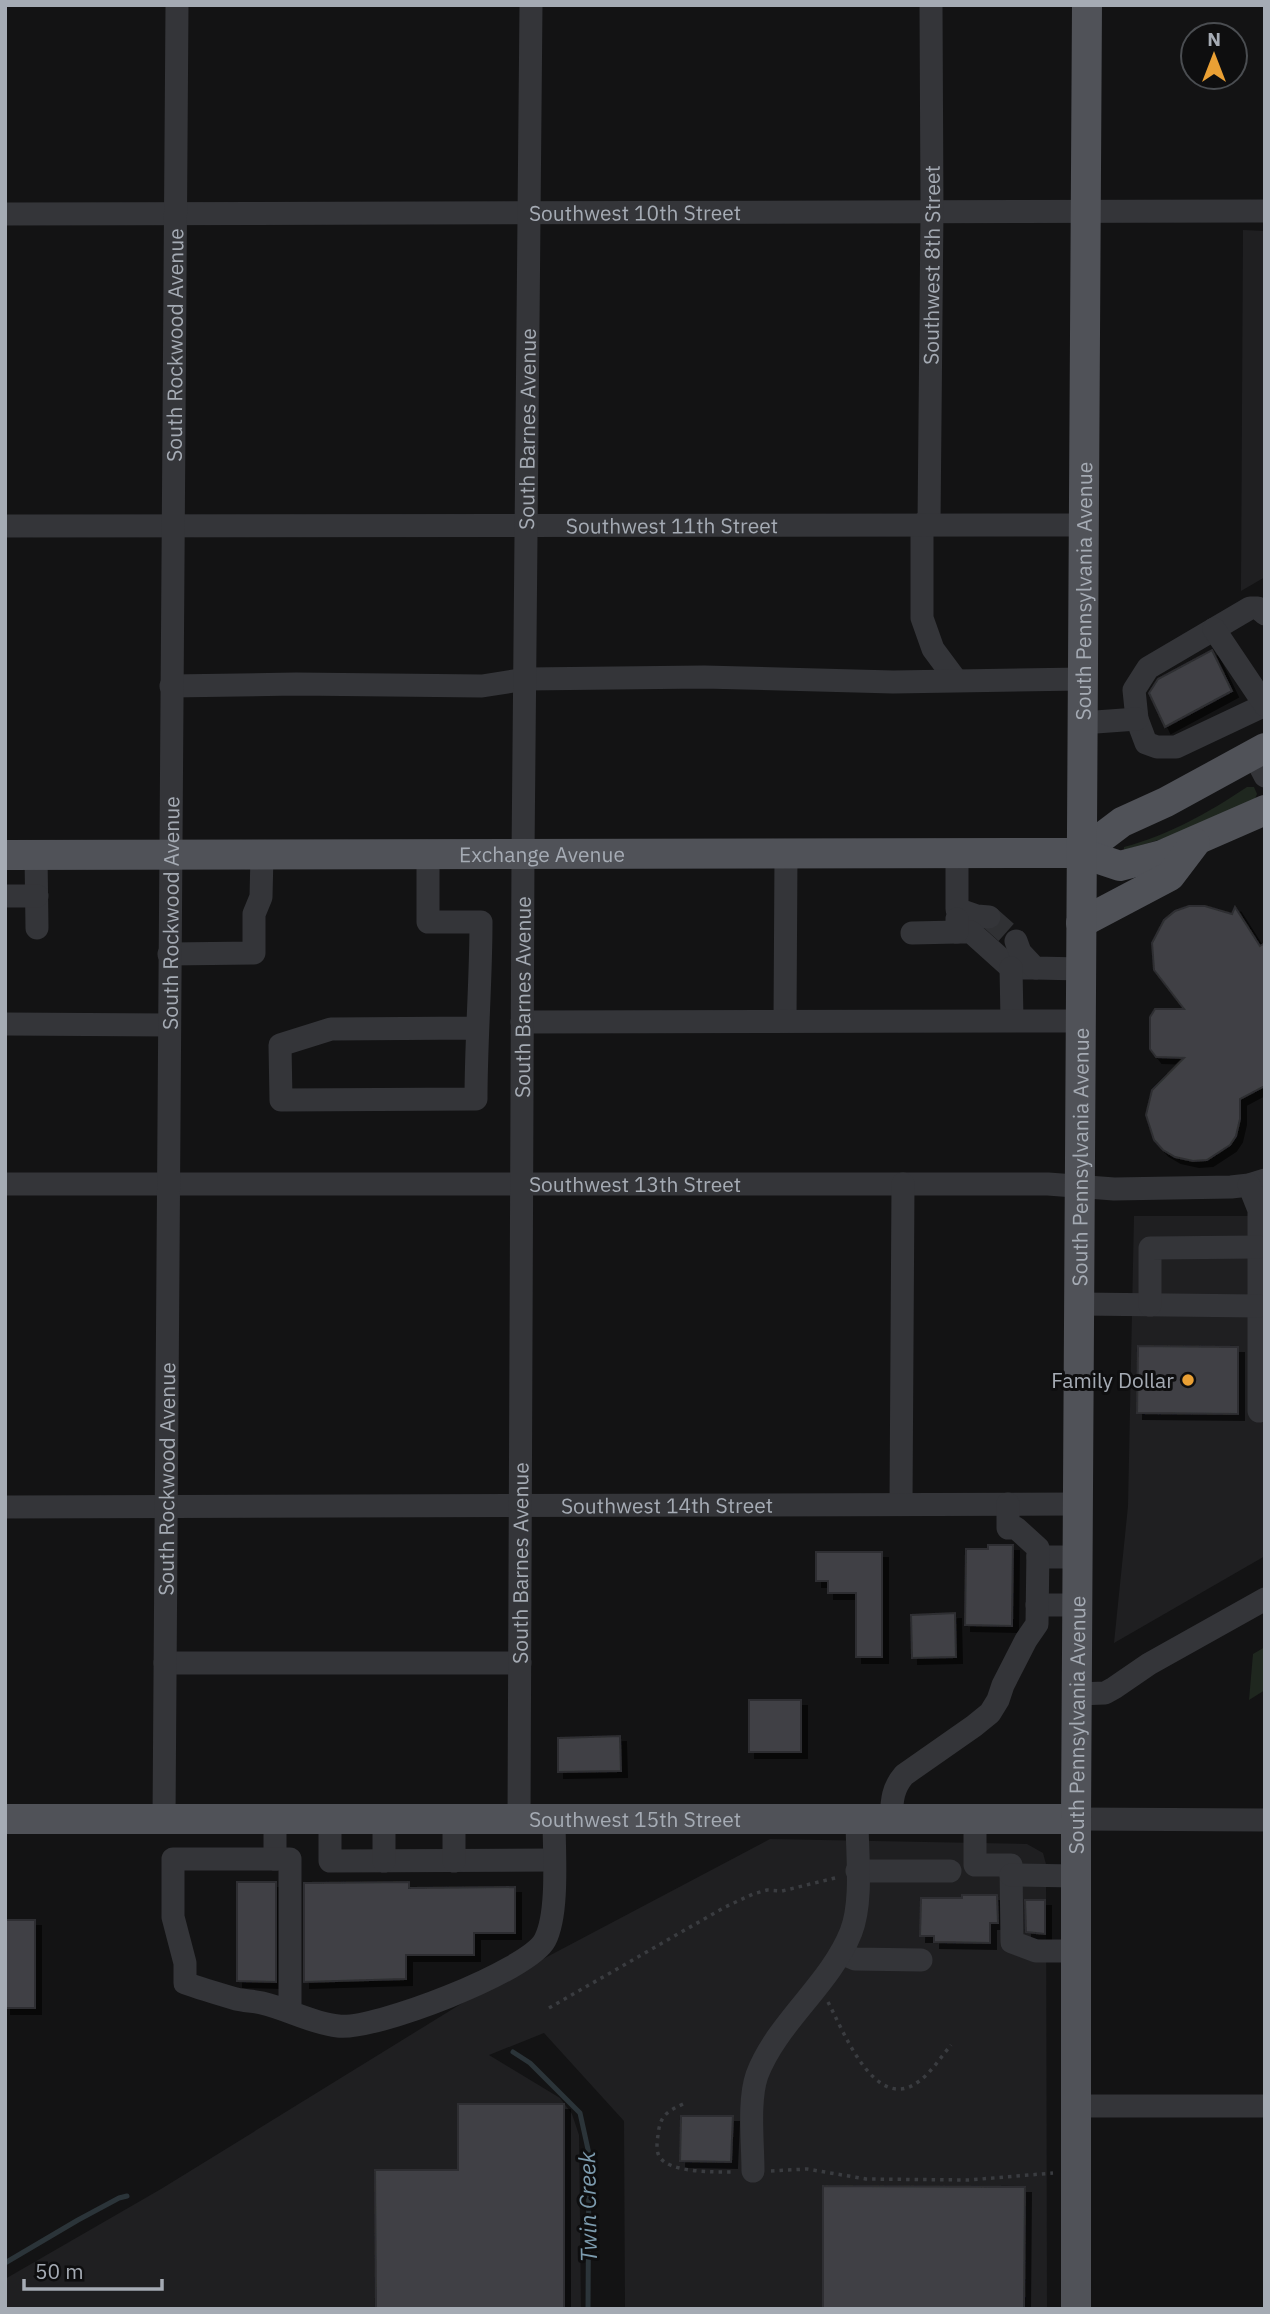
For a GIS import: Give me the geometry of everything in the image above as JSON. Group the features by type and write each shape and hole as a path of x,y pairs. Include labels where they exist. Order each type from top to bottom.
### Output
{"main road":[{"name":"South Pennsylvania Avenue","path":"1076,2309 1077,1504 1087,5"},
{"path":"1081,853 1122,822 1261,760"},
{"name":"Exchange Avenue","path":"5,855 1081,853 1120,866 1162,855 1265,810"},
{"path":"1082,923 1170,876 1195,842"},
{"name":"Southwest 15th Street","path":"5,1819 1076,1819"}],"street":[{"name":"South Rockwood Avenue","path":"164,1819 177,5"},
{"name":"South Barnes Avenue","path":"519,1819 523,855 531,5"},
{"name":"Southwest 8th Street","path":"931,5 932,211 922,618 933,649 956,680"},
{"name":"Southwest 10th Street","path":"5,214 1265,211"},
{"name":"Southwest 11th Street","path":"5,526 1085,525"},
{"path":"1214,629 1265,705 1176,747 1157,747 1146,743 1137,719 1133,690 1148,668 1214,629 1250,608 1258,608 1265,614"},
{"path":"171,686 482,686 526,680 704,677 893,682 1082,678"},
{"path":"1082,723 1137,719"},
{"path":"36,855 37,928"},
{"path":"169,954 254,954 254,914 261,897 262,855"},
{"path":"428,855 428,922 481,922 476,1099 281,1100 281,1045 331,1028 477,1028"},
{"path":"785,1021 786,855"},
{"path":"957,855 976,917 957,932"},
{"path":"5,896 37,896"},
{"path":"912,933 971,932 1018,956 1082,969"},
{"path":"1012,1020 1018,956"},
{"path":"522,1022 1082,1021"},
{"path":"5,1024 169,1025"},
{"path":"1257,1183 1259,1411"},
{"name":"Southwest 13th Street","path":"5,1184 1048,1184 1114,1189 1257,1183"},
{"path":"901,1504 902,1184"},
{"path":"1150,1305 1150,1248 1259,1248"},
{"path":"1080,1304 1259,1306"},
{"path":"891,1820 895,1785 904,1775 990,1713 1026,1640 1037,1624 1038,1548 1016,1528 1008,1528 1008,1504"},
{"name":"Southwest 14th Street","path":"5,1507 1077,1504"},
{"path":"1038,1557 1077,1557"},
{"path":"1077,1694 1105,1692 1114,1688 1149,1664 1265,1599"},
{"path":"1037,1605 1077,1605"},
{"path":"165,1663 520,1663"},
{"path":"199,1819 199,1859"},
{"path":"275,1819 275,1858"},
{"path":"330,1819 330,1861 554,1860"},
{"path":"384,1819 384,1861"},
{"path":"454,1819 454,1861"},
{"path":"289,2011 290,1858 173,1859 173,1917 185,1963 185,1983 289,2011 310,2021 340,2027 359,2026 453,1994 522,1962 535,1953 545,1940 551,1923 554,1819"},
{"path":"975,1819 975,1865 1011,1865 1012,1942 1036,1951 1076,1951"},
{"name":"Southwest 15th Street","path":"1076,1819 1265,1820"},
{"path":"753,2171 753,2104 756,2078 766,2056 841,1953 852,1930 857,1903 857,1820"},
{"path":"857,1871 950,1871"},
{"path":"1012,1875 1076,1876"},
{"path":"841,1953 855,1959 921,1960"},
{"path":"1076,2106 1265,2106"}],"path":[{"path":"549,2008 752,1894 767,1890 782,1891 857,1871"},
{"path":"816,1987 828,2001 861,2063 880,2084 900,2088 918,2082 951,2045"},
{"path":"682,2104 665,2112 660,2120 657,2154 670,2165 684,2169 807,2169 866,2179 969,2180 1013,2175 1076,2173"}],"shaded area":[{"path":"1243,230 1265,231 1265,577 1241,591"},
{"path":"1247,787 1254,787 1257,794 1255,799 1200,828 1124,850 1124,847 1188,822"},
{"path":"1265,1209 1265,1556 1114,1643 1128,1506 1134,1216 1251,1216"},
{"path":"1265,1647 1265,1690 1249,1700 1253,1654"},
{"path":"770,1839 1027,1844 1043,1853 1046,1864 1047,2309 625,2309 624,2121 544,2033 489,2055 560,2098 572,2114 579,2135 581,2309 5,2309 5,2279 161,2189 477,1994"}],"building":[{"path":"1212,650 1232,691 1165,727 1149,693 1158,679"},
{"path":"1189,906 1205,906 1232,914 1235,907 1260,946 1265,943 1265,1086 1240,1099 1240,1119 1236,1136 1230,1145 1207,1160 1193,1161 1175,1157 1163,1150 1154,1140 1146,1115 1152,1090 1184,1058 1156,1057 1150,1049 1150,1017 1155,1009 1184,1009 1154,970 1152,943 1164,920 1175,911"},
{"name":"Family Dollar","path":"1138,1346 1238,1347 1238,1414 1137,1413"},
{"path":"988,1545 1013,1545 1012,1626 965,1625 966,1549 988,1549"},
{"path":"816,1552 882,1552 882,1657 856,1657 856,1593 828,1593 828,1581 816,1581"},
{"path":"955,1613 956,1657 912,1658 911,1615"},
{"path":"749,1700 801,1700 801,1752 749,1752"},
{"path":"620,1736 621,1771 558,1772 558,1738"},
{"path":"237,1882 276,1882 276,1982 237,1981"},
{"path":"409,1882 409,1888 515,1887 515,1933 474,1933 474,1955 406,1955 406,1979 304,1982 304,1883"},
{"path":"962,1895 997,1895 998,1923 990,1923 990,1943 934,1942 934,1936 920,1936 921,1898 962,1898"},
{"path":"1025,1900 1045,1900 1045,1934 1026,1932"},
{"path":"5,1920 35,1920 35,2008 5,2008"},
{"path":"458,2104 564,2104 564,2309 376,2309 375,2170 458,2170"},
{"path":"681,2116 733,2116 731,2162 680,2161"},
{"path":"823,2186 1025,2187 1024,2309 823,2309"}],"waterway":[{"name":"Twin Creek","path":"513,2052 530,2063 580,2113 589,2154 588,2309"},
{"name":"Twin Creek","path":"5,2263 78,2220 127,2196"}],"tunnel":[{"path":"989,917 1016,941"}],"place":[{"name":"Family Dollar","path":"1188,1380"}]}
